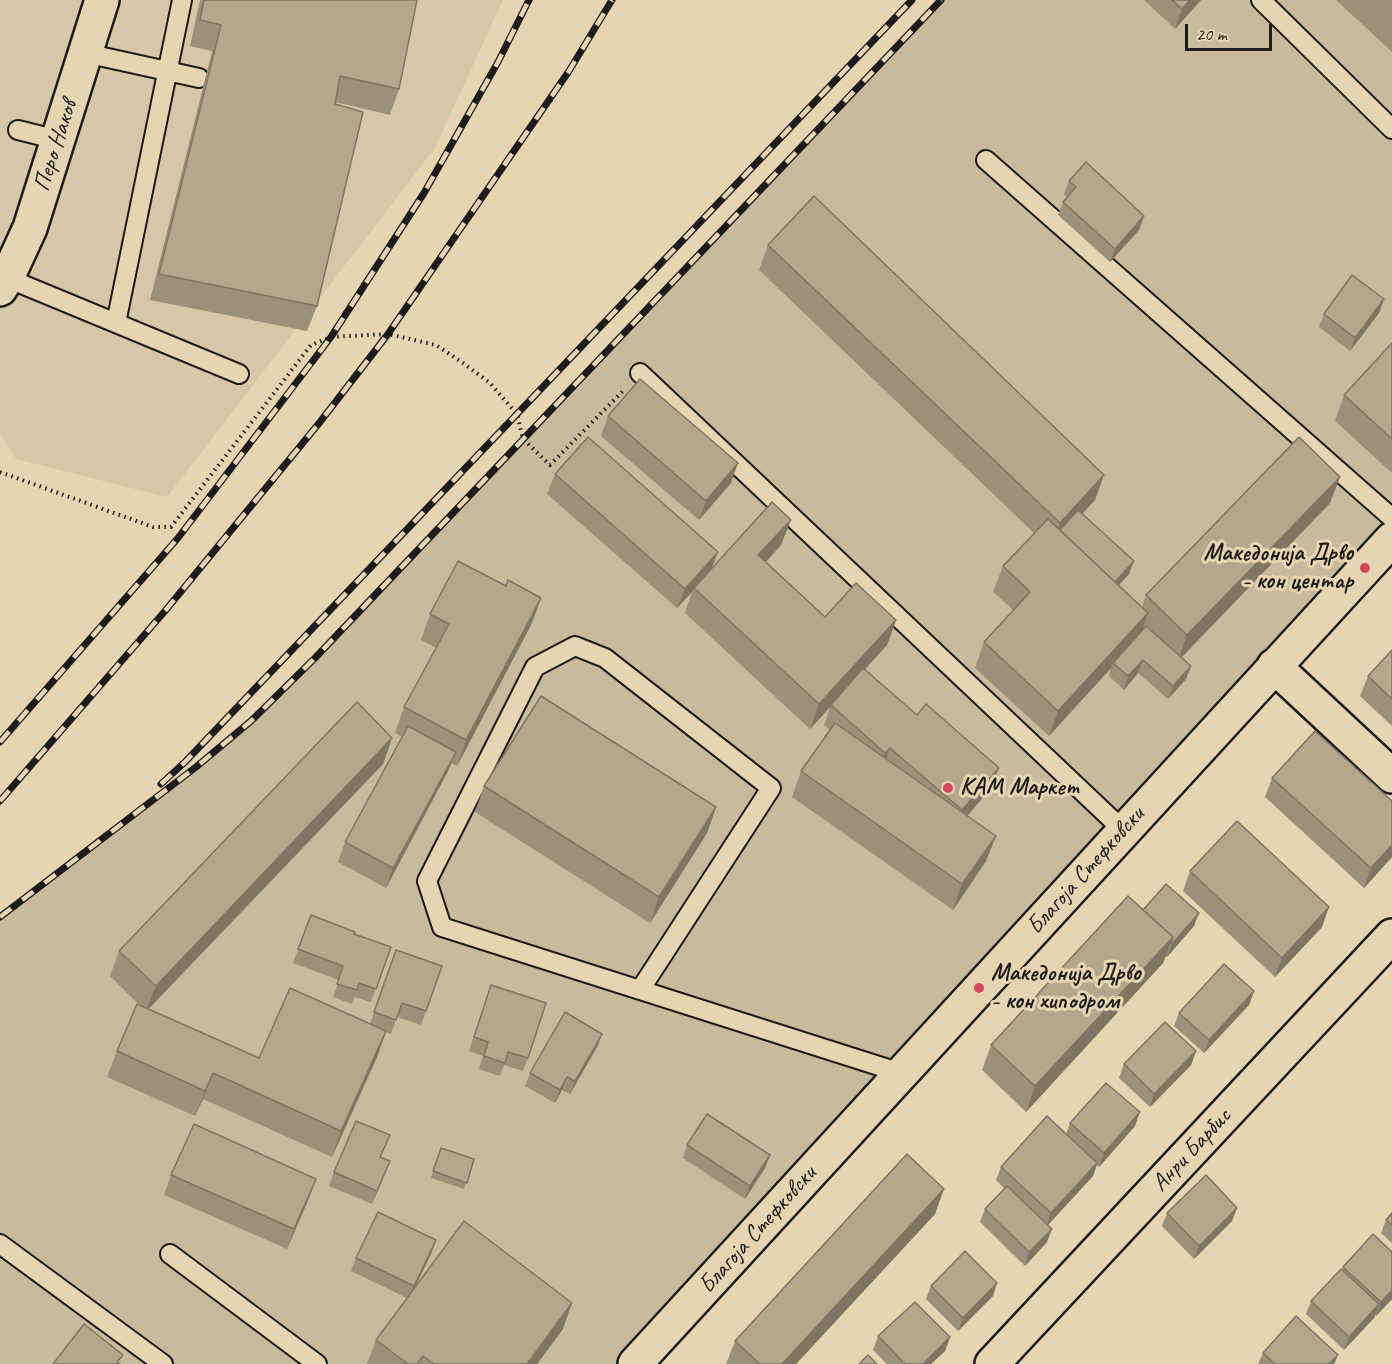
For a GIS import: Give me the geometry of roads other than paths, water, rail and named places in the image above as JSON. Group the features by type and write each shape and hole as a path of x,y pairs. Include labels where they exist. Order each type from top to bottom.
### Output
{"main road":[{"name":"Перо Наков","path":"3,283 30,228 102,0"},
{"name":"Благоја Стефковски","path":"635,1364 1392,539"},
{"path":"1274,666 1392,776"},
{"name":"Анри Барбис","path":"992,1364 1392,936"}],"lane":[{"path":"116,323 182,0"},
{"path":"1261,0 1392,129"},
{"path":"85,53 199,78"},
{"path":"18,130 58,140"},
{"path":"986,160 1392,518"},
{"path":"3,283 116,323 239,374"},
{"path":"640,373 1124,830"},
{"path":"640,990 771,788 605,658 575,646 535,667 427,881 442,927 640,990 901,1073"},
{"path":"0,1244 163,1364"},
{"path":"170,1254 317,1364"}],"railway":[{"path":"0,742 178,538 331,337 424,193 498,62 529,0"},
{"path":"0,801 165,611 320,422 388,334 569,71 612,0"},
{"path":"161,784 185,762 912,0"},
{"path":"0,917 196,767 251,721 315,658 941,0"}],"place":[{"name":"Македонија Дрво - кон центар","path":"1365,568"},
{"name":"КАМ Маркет","path":"948,788"},
{"name":"Македонија Дрво - кон хиподром","path":"979,988"}]}
